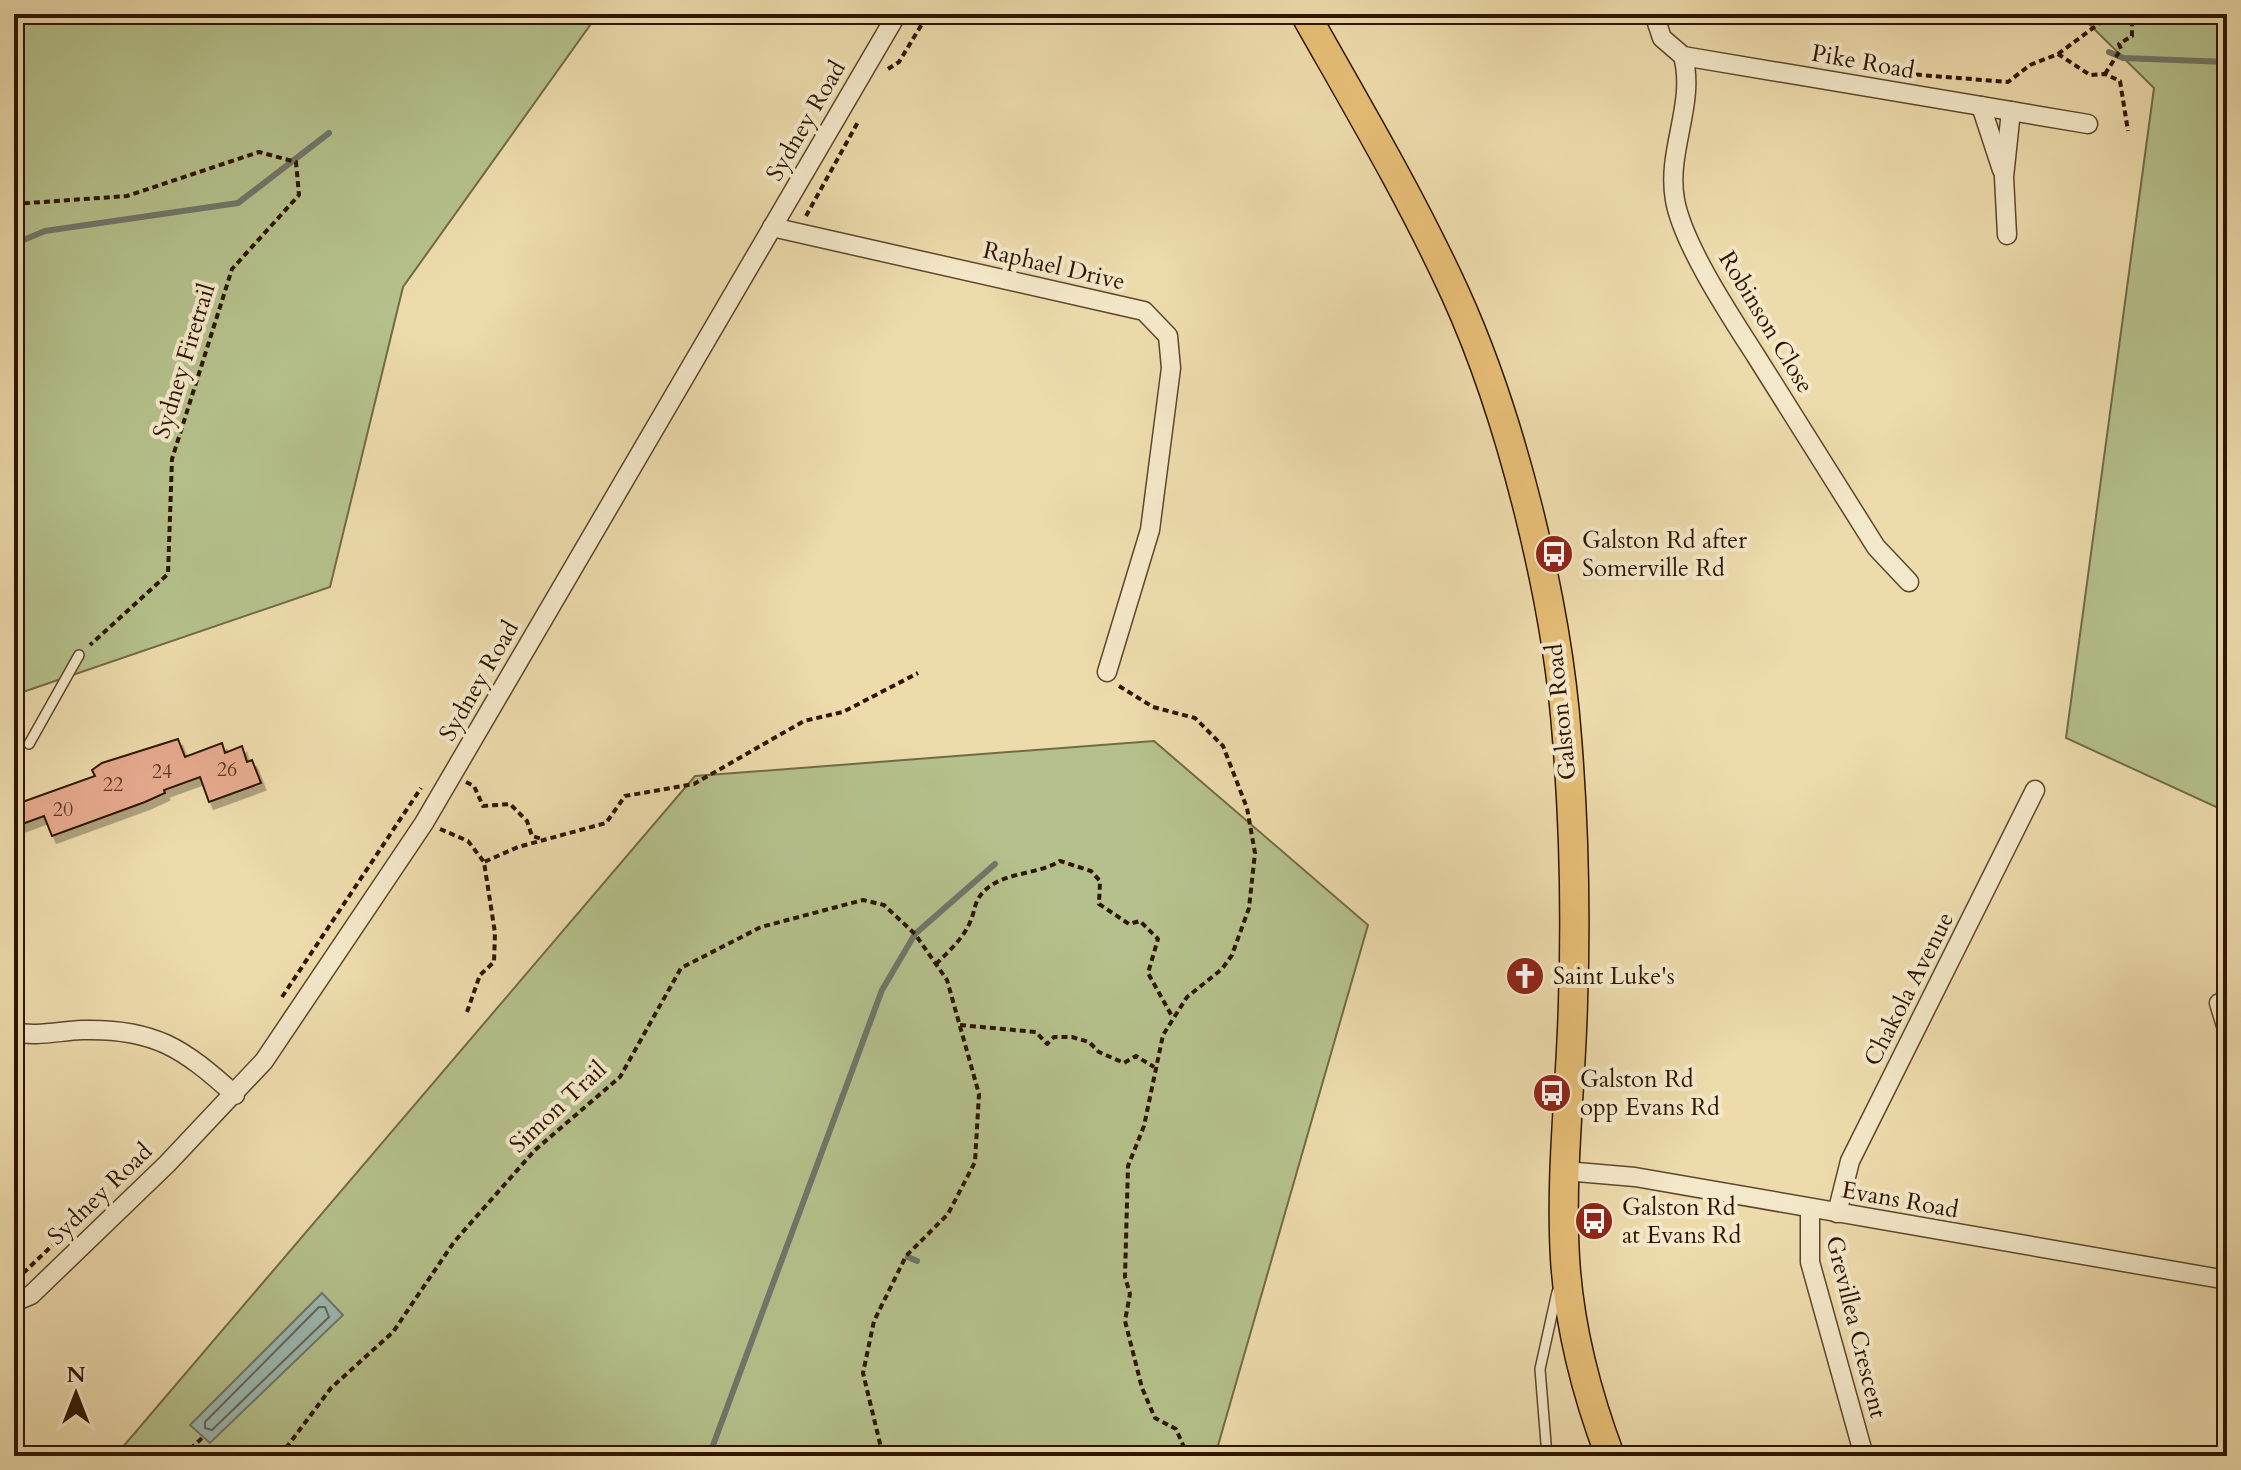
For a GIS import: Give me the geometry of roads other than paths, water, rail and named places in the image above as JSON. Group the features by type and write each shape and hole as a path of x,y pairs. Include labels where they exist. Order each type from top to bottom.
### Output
{"main road":[{"name":"Galston Road","path":"1305,14 1431,243 1473,335 1507,438 1548,603 1567,737 1573,889 1573,1000 1565,1171 1565,1258 1573,1331 1586,1388 1610,1456"}],"street":[{"name":"Sydney Road","path":"14,1302 31,1295 235,1095 264,1061 424,823 897,14"},
{"path":"1654,14 1662,38 1683,56"},
{"name":"Pike Road","path":"1683,56 2088,124"},
{"name":"Robinson Close","path":"1683,56 1688,76 1673,181 1676,203 1685,226 1717,295 1876,547 1909,582"},
{"path":"1981,106 2004,177"},
{"path":"2007,235 2004,177 2011,111"},
{"name":"Raphael Drive","path":"772,227 1144,311 1168,336 1171,368 1150,530 1107,672"},
{"name":"Chakola Avenue","path":"1837,1213 1850,1161 2035,790"},
{"path":"2219,1003 2227,1029"},
{"path":"14,1032 27,1035 82,1030 137,1032 175,1046 235,1095"},
{"name":"Evans Road","path":"1565,1171 1635,1177 2227,1280"},
{"name":"Grevillea Crescent","path":"1810,1209 1810,1262 1864,1456"}],"lane":[{"path":"29,744 79,655"},
{"path":"1547,1456 1540,1369 1565,1258"}],"water":[{"path":"322,1293 343,1315 210,1443 190,1425"}],"waterway":[{"path":"2109,52 2123,58 2227,62"},
{"path":"14,244 45,231 238,203 329,133"},
{"path":"709,1456 882,990 915,934 995,864"},
{"path":"908,1257 917,1261"}],"place":[{"name":"Galston Rd after Somerville Rd","path":"1554,554"},
{"name":"Saint Luke's","path":"1525,976"},
{"name":"Galston Rd opp Evans Rd","path":"1552,1093"},
{"name":"Galston Rd at Evans Rd","path":"1594,1221"}]}
